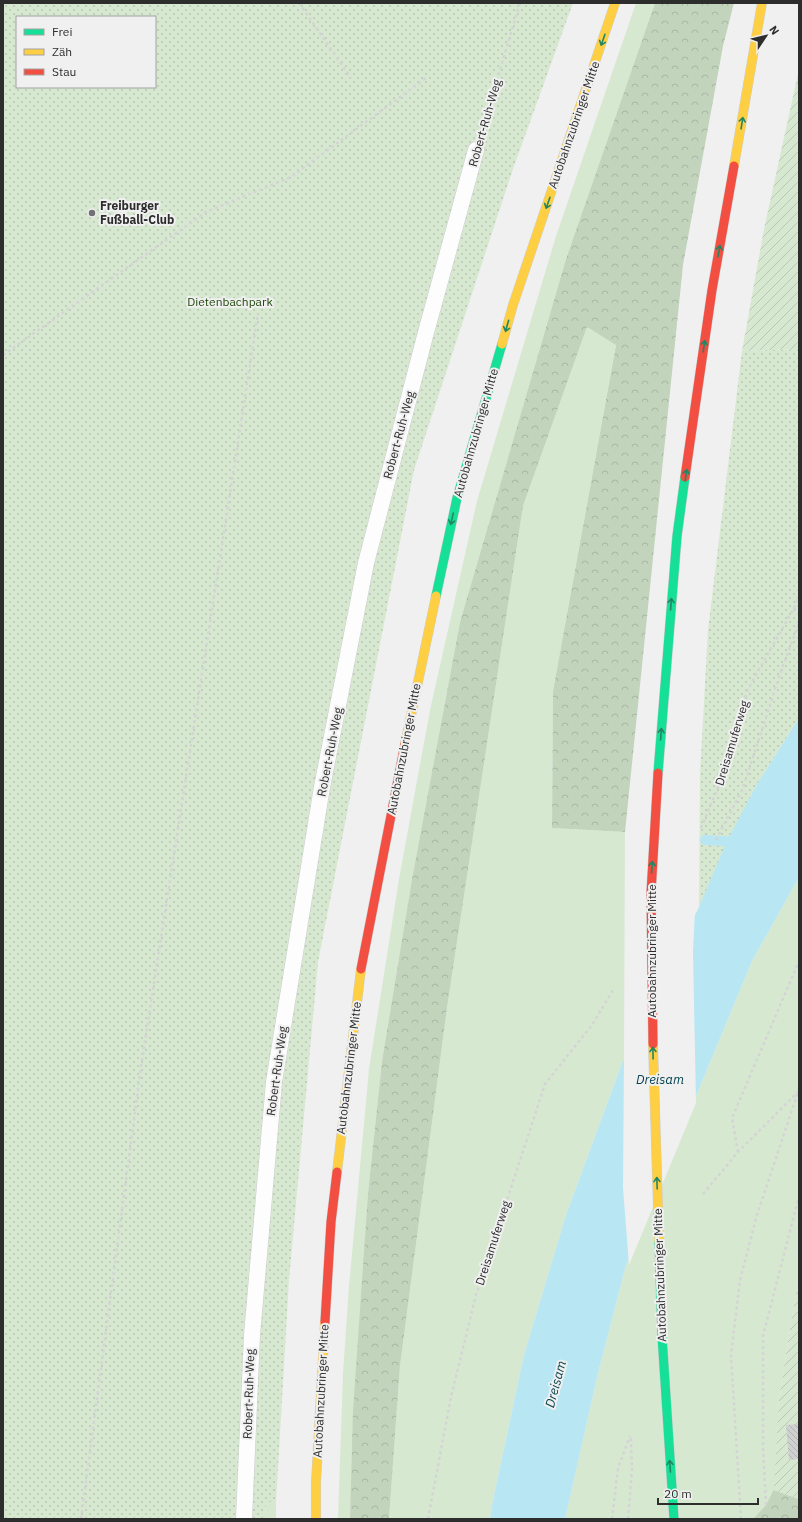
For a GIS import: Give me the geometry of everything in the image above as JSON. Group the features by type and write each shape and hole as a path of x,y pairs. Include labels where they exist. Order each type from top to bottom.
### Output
{"highway":[{"name":"Autobahnzubringer Mitte","path":"316,1519 316,1482 332,1214 361,970 407,732 456,498 513,305 615,3"},
{"name":"Autobahnzubringer Mitte","path":"674,1519 662,1336 654,1109 651,893 658,773 677,536 712,290 762,3"}],"lane":[{"name":"Robert-Ruh-Weg","path":"244,1519 252,1335 274,1082 322,788 366,563 425,336 476,150"}],"path":[{"path":"299,3 351,78"},
{"name":"Robert-Ruh-Weg","path":"476,150 520,3"},
{"path":"3,355 206,212 291,177 426,78"},
{"path":"81,1519 141,1067 258,313"},
{"name":"Dreisamuferweg","path":"702,828 724,771 736,724 748,689 794,608 799,596"},
{"path":"794,608 799,615"},
{"path":"716,840 743,788 781,671 799,623"},
{"path":"738,1152 732,1118 799,961"},
{"name":"Dreisamuferweg","path":"428,1519 451,1397 476,1295 545,1084 592,1025 613,990"},
{"path":"703,1194 738,1152 799,1090"},
{"path":"741,1519 731,1355 740,1280 757,1215 799,1090"},
{"path":"766,1505 763,1447 763,1336 799,1196"},
{"path":"612,1519 618,1468 630,1436 632,1470 628,1519"}],"green space":[{"name":"Dietenbachpark","path":"3,3 573,3 513,169 414,470 318,962 289,1280 276,1502 266,1502 265,1519 3,1519"},
{"path":"636,3 655,3 566,259 460,622 412,879 382,1061 368,1193 350,1519 338,1519 343,1373 349,1286 369,1069 399,879 430,710 477,501 556,236"},
{"path":"655,3 734,3 723,46 683,265 625,832 552,828 553,691 616,345 587,327 523,506 447,1008 400,1366 389,1519 350,1519 353,1411 368,1193 382,1061 412,879 460,622 566,259"},
{"path":"799,69 799,349 742,351 764,229"},
{"path":"587,327 616,344 553,691 552,828 625,832 624,1058 566,1215 524,1355 490,1519 389,1519 400,1366 447,1008 523,506"},
{"path":"799,349 799,718 756,786 699,907 700,775 708,630 742,351"},
{"path":"799,877 799,1273 779,1398 775,1487 766,1505 753,1519 565,1519 598,1373 626,1265 752,961"},
{"path":"799,1273 799,1499 774,1490 779,1398"},
{"path":"775,1487 774,1490 799,1499 799,1519 753,1519 766,1505"},
{"path":"266,1502 276,1502 276,1519 265,1519"}],"water":[{"name":"Dreisam","path":"799,718 799,877 752,961 626,1265 598,1373 565,1519 490,1519 524,1355 566,1215 624,1058 699,907 727,841 756,786"}],"pier":[{"path":"695,911 693,951 696,1103 629,1265 623,1188 624,1053"}],"building":[{"path":"799,1424 799,1459 789,1460 786,1425"}],"waterway":[{"path":"705,840 739,842"}],"traffic: fast":[{"path":"436,596 457,498 502,344"},
{"path":"658,773 677,536 685,477"},
{"path":"659,1241 662,1336 674,1519"}],"traffic: slow":[{"path":"502,344 513,305 615,3"},
{"path":"734,166 762,3"},
{"path":"405,744 436,596"},
{"path":"337,1172 361,969"},
{"path":"653,1044 659,1241"},
{"path":"316,1519 316,1482 325,1322"}],"traffic: jam":[{"path":"685,477 712,290 734,166"},
{"path":"361,969 405,744"},
{"path":"653,1044 651,893 658,773"},
{"path":"325,1322 331,1222 337,1172"}],"place":[{"name":"Freiburger Fußball-Club","path":"92,213"}]}
